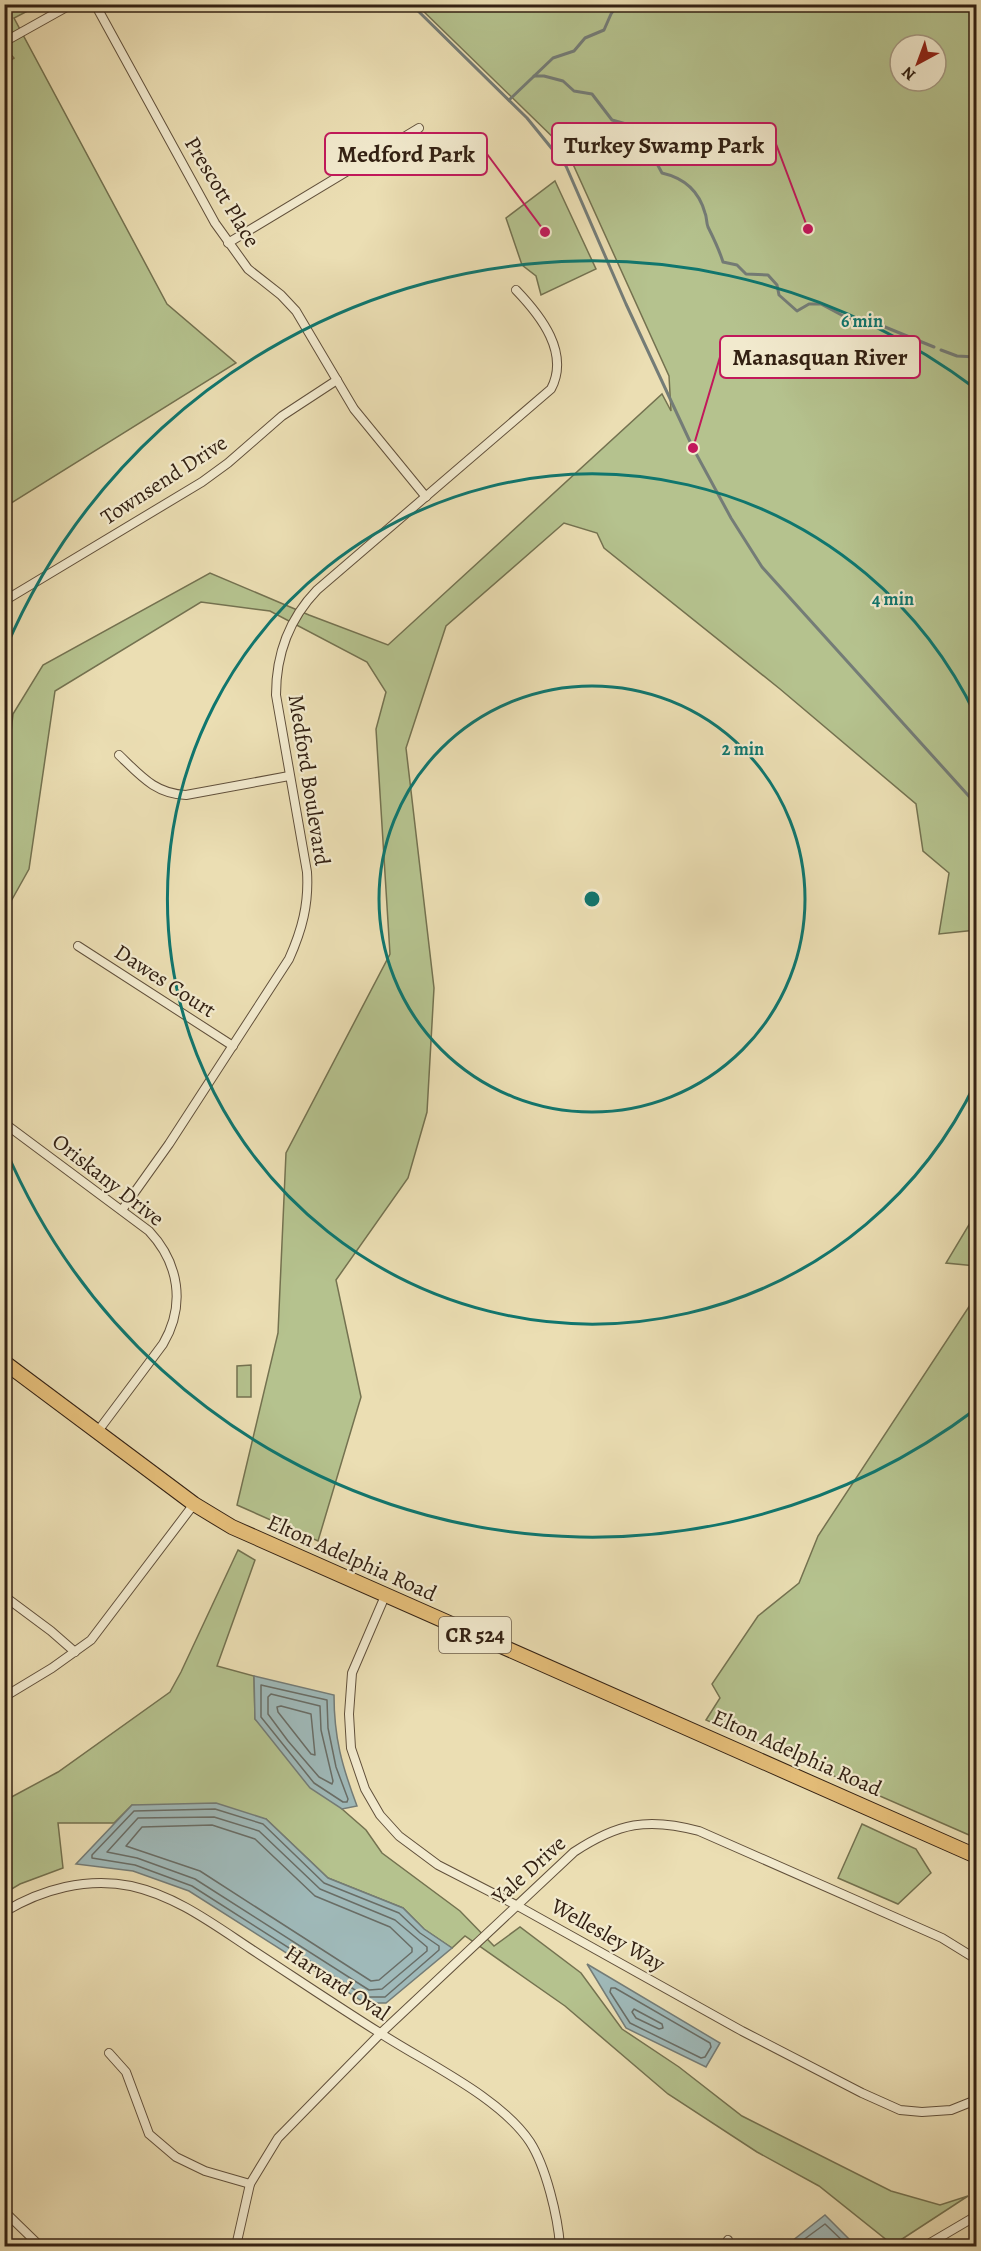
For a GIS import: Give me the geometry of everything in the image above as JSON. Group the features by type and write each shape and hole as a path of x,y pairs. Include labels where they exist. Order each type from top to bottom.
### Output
{"main road":[{"name":"Elton Adelphia Road","path":"4,1362 194,1504 231,1527 976,1856"}],"street":[{"path":"4,42 72,4"},
{"name":"Prescott Place","path":"95,4 214,223 248,269 287,300 360,418 426,497"},
{"path":"228,243 420,128"},
{"name":"Medford Boulevard","path":"122,1210 169,1144 289,959 304,918 307,872 277,712 276,681 280,654 297,615 317,590 545,396 556,379 557,354 537,313 516,290"},
{"name":"Townsend Drive","path":"4,601 202,482 228,463 282,416 337,380"},
{"path":"119,755 154,788 175,795 186,795 289,776"},
{"name":"Dawes Court","path":"78,946 233,1046"},
{"name":"Oriskany Drive","path":"4,1123 148,1231 163,1247 176,1279 177,1301 174,1321 163,1344 98,1431"},
{"path":"4,1697 91,1640 194,1504"},
{"path":"4,1596 75,1652"},
{"name":"Wellesley Way","path":"385,1596 352,1673 349,1714 351,1748 365,1789 380,1815 399,1836 438,1865 516,1905 742,2031 900,2110 922,2112 951,2110 976,2100"},
{"name":"Yale Drive","path":"236,2247 250,2184 278,2138 381,2033 516,1905 574,1852 616,1829 654,1823 699,1830 942,1938 976,1959"},
{"name":"Harvard Oval","path":"4,1912 34,1896 70,1886 110,1883 147,1891 195,1912 484,2098 519,2130 530,2142 544,2172 560,2247"},
{"path":"109,2053 126,2072 149,2134 176,2157 205,2171 250,2184"},
{"path":"4,2211 39,2247"},
{"path":"925,2247 976,2216"}],"green space":[{"path":"5,5 39,5 14,18 167,304 236,363 5,507 4,65 14,58 5,48"},
{"path":"417,5 976,5 976,930 939,934 949,873 923,851 916,804 780,689 604,548 597,533 564,523 446,626 406,748 434,988 427,1112 408,1178 336,1280 361,1397 318,1541 237,1505 278,1333 286,1153 390,954 376,729 386,692 367,662 270,611 201,602 55,691 29,869 5,912 4,795 13,714 43,665 210,573 309,615 388,645 662,394 671,411 669,376 567,151"},
{"path":"555,181 596,269 541,295 536,276 522,265 506,218"},
{"path":"976,1213 976,1266 946,1263"},
{"path":"976,1296 976,1838 706,1720 720,1698 712,1684 758,1616 799,1583 818,1536"},
{"path":"251,1365 251,1397 237,1397 237,1366"},
{"path":"238,1550 255,1560 217,1666 254,1676 255,1719 342,1809 366,1830 382,1853 460,1911 494,1946 520,1927 581,1973 622,2029 679,2067 742,2116 891,2191 940,2205 968,2196 893,2245 819,2186 757,2152 668,2094 565,2006 465,1936 452,1948 424,1929 403,1908 328,1878 266,1819 132,1805 114,1823 58,1823 63,1868 20,1884 5,1893 4,1801 58,1772 170,1692"},
{"path":"862,1824 916,1849 931,1873 898,1904 838,1878"}],"water":[{"path":"254,1676 334,1695 335,1725 340,1752 357,1806 342,1809 310,1788 255,1719"},
{"path":"216,1803 266,1819 328,1878 403,1908 424,1929 452,1948 386,2003 365,2003 189,1891 133,1871 76,1864 132,1805"},
{"path":"587,1964 720,2043 706,2067 626,2028"},
{"path":"825,2215 856,2246 787,2245"}],"waterway":[{"path":"411,4 527,118 566,166 626,304 693,448 731,518 762,567 976,804"},
{"path":"509,100 553,58 574,51 585,38 604,30 618,4"},
{"path":"534,76 563,81 574,91 592,94 612,120 637,127 662,173 684,182 699,198 723,262 737,265 746,274 768,275 777,285 779,295 797,311 809,304 821,304 849,319 863,318 934,347"},
{"path":"941,350 957,356 976,357"}],"place":[{"name":"Turkey Swamp Park","path":"808,229"},
{"name":"Medford Park","path":"545,232"},
{"name":"Manasquan River","path":"693,448"}]}
